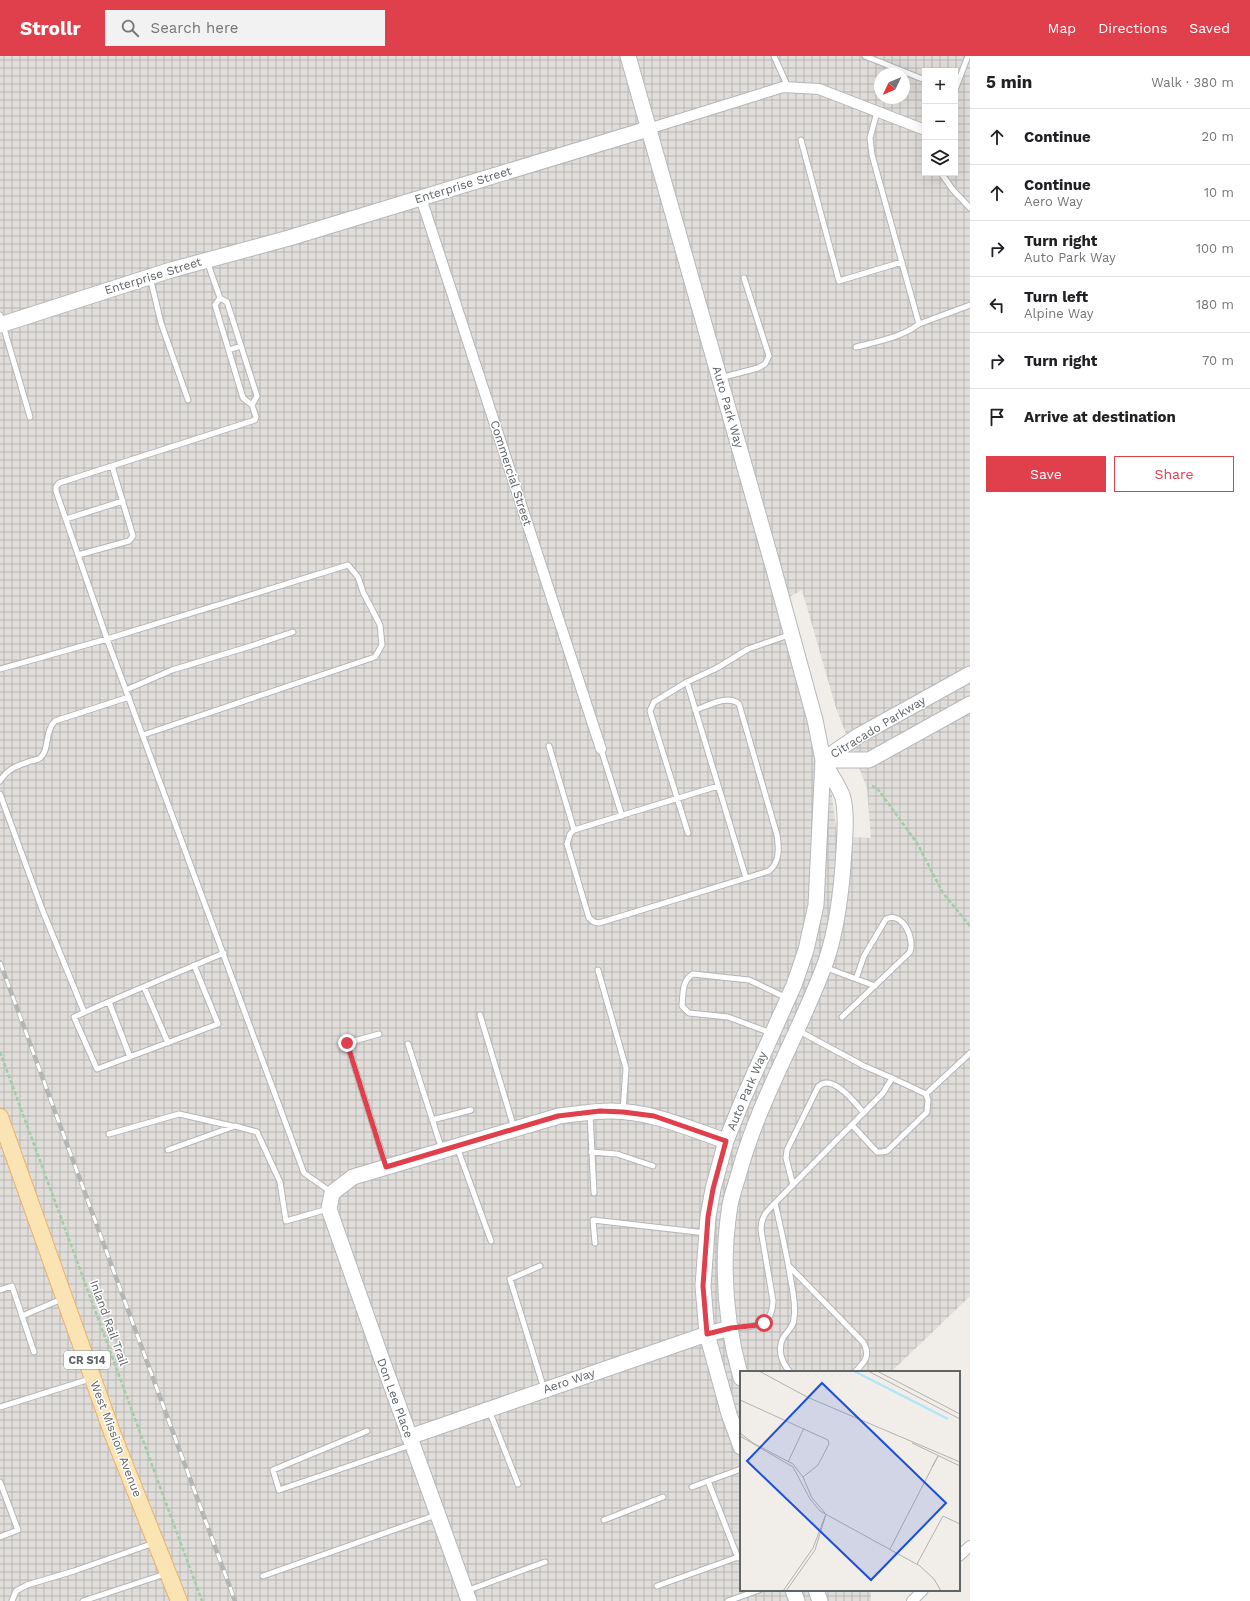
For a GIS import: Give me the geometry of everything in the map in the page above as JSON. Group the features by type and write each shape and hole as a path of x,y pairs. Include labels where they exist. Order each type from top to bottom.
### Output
{"main road":[{"name":"Auto Park Way","path":"628,56 815,720 823,760 816,905 806,950 788,999 726,1141 713,1189 707,1233 703,1286 707,1334 729,1414 740,1444"},
{"name":"Enterprise Street","path":"1,321 149,276 289,238 648,129"},
{"name":"Citracado Parkway","path":"823,760 858,736 970,674"},
{"name":"Citracado Parkway","path":"823,760 869,760 970,704"},
{"name":"Auto Park Way","path":"740,1374 728,1309 725,1265 730,1204 746,1148 762,1106 823,967 838,914 843,865 845,819 842,796 823,760"},
{"path":"332,1193 353,1177 558,1116 590,1112 623,1112 654,1116 726,1141"},
{"name":"West Mission Avenue","path":"1,1122 113,1435 179,1601"},
{"name":"Don Lee Place","path":"332,1193 329,1209 410,1441 467,1596"},
{"name":"Aero Way","path":"410,1441 489,1409 707,1334 731,1328"},
{"path":"793,1591 797,1601"},
{"path":"816,1591 820,1601"}],"street":[{"name":"Enterprise Street","path":"648,129 783,87 819,89 922,129"},
{"name":"Commercial Street","path":"421,198 601,749"},
{"path":"960,1555 970,1546"},
{"path":"912,1601 922,1591"}],"lane":[{"path":"774,56 788,87"},
{"path":"865,56 865,58 922,79"},
{"path":"958,82 968,56"},
{"path":"877,112 870,138 872,155 919,324"},
{"path":"801,140 839,281 902,262"},
{"path":"943,176 953,190 970,208"},
{"path":"206,260 220,298 227,302 257,396 252,405"},
{"path":"149,276 161,323 188,400"},
{"path":"719,378 758,368 765,364 769,356 744,278"},
{"path":"220,298 215,305 243,398 252,405 256,418 255,420 59,483 56,487 56,491 107,639 304,1173 332,1193"},
{"path":"856,347 908,333 919,324 970,305"},
{"path":"1,321 30,417"},
{"path":"229,350 241,346"},
{"path":"78,555 129,541 133,536 124,501 112,466"},
{"path":"66,519 124,501"},
{"path":"0,669 107,639 348,565 358,577 363,592 380,625 382,646 374,658 143,735"},
{"path":"126,690 172,670 293,632"},
{"path":"688,833 650,711 654,702 687,682 748,650 791,634"},
{"path":"687,682 746,878"},
{"path":"0,781 7,771 40,758 45,751 49,726 55,721 129,697"},
{"path":"695,710 729,699 734,700 739,704 777,835 777,861 774,867 769,871 599,923 594,922 589,918 567,844 570,834 574,830 718,786"},
{"path":"550,746 574,830"},
{"path":"601,749 622,816"},
{"path":"0,794 42,910 84,1012"},
{"path":"842,1017 910,952 912,941 905,925 895,918 890,917 886,920 864,956 856,979"},
{"path":"194,965 218,1024 97,1070 74,1017 194,965 224,953"},
{"path":"823,967 875,986"},
{"path":"598,970 626,1068 623,1112"},
{"path":"772,1034 728,1017 689,1013 682,1006 685,981 688,976 693,974 749,980 788,999"},
{"path":"144,987 168,1043"},
{"path":"109,1002 130,1057"},
{"path":"480,1016 514,1129"},
{"path":"797,1029 864,1066 926,1094 928,1100 927,1112 887,1151 878,1152 852,1125"},
{"path":"379,1034 347,1043 386,1167"},
{"path":"408,1044 442,1150"},
{"path":"926,1094 970,1053"},
{"path":"731,1328 764,1323 773,1311 773,1301 760,1230 763,1215 883,1093 892,1078"},
{"path":"793,1185 786,1158 787,1150 818,1087 826,1082 840,1087 864,1113"},
{"path":"432,1120 471,1110"},
{"path":"590,1112 594,1193"},
{"path":"109,1134 179,1114 257,1132 280,1182 286,1221 329,1209"},
{"path":"168,1150 233,1126"},
{"path":"457,1146 491,1241"},
{"path":"591,1152 617,1154 653,1166"},
{"path":"775,1203 795,1308 794,1323 783,1338 780,1345 780,1354 783,1362 789,1371"},
{"path":"595,1243 593,1220 707,1233"},
{"path":"788,1265 863,1342 867,1349 866,1357 856,1371"},
{"path":"540,1266 510,1279 544,1390"},
{"path":"0,1290 12,1286 34,1352"},
{"path":"22,1316 64,1298"},
{"path":"0,1407 93,1378"},
{"path":"489,1409 518,1484"},
{"path":"367,1431 273,1470 279,1490 410,1441"},
{"path":"692,1487 740,1469"},
{"path":"657,1586 739,1557 708,1481"},
{"path":"0,1482 18,1530 0,1537"},
{"path":"604,1520 663,1497"},
{"path":"264,1576 437,1515"},
{"path":"12,1601 16,1591 27,1585 74,1571 156,1542"},
{"path":"467,1596 545,1562"},
{"path":"83,1601 168,1573"},
{"path":"728,1601 756,1591"}],"path":[{"path":"872,786 877,788 902,821 921,850 943,893 970,926"},
{"name":"Inland Rail Trail","path":"0,1052 202,1601"}],"shaded area":[{"path":"0,56 970,56 970,1296 892,1371 740,1371 740,1591 871,1591 871,1601 0,1601","holes":["802,590 836,708 867,788 871,838 837,836 831,789 782,601"]}],"railway":[{"path":"0,962 235,1601"}],"route":[{"path":"347,1043 386,1167 558,1116 600,1111 639,1113 654,1116 726,1141 713,1189 708,1217 703,1286 707,1334 731,1328 764,1323"}]}
